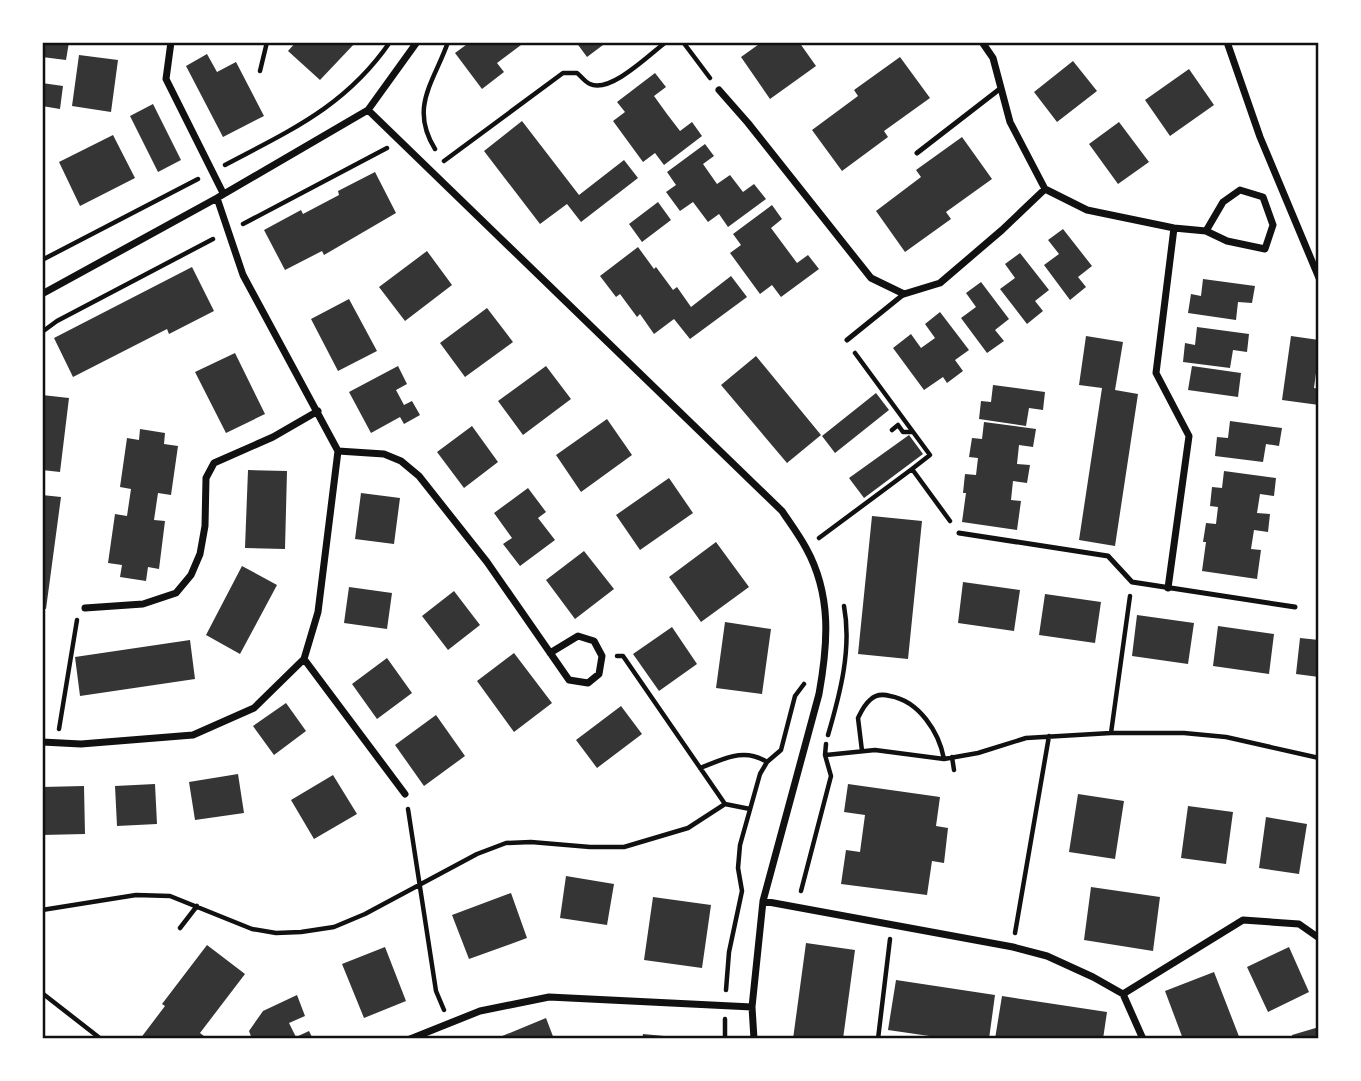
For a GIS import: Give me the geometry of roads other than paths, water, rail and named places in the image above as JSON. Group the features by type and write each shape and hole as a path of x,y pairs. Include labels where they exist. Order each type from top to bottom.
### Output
{"street":[{"path":"42,741 81,744 193,735 254,708 304,659 318,612 338,451 243,275 228,231 220,195 166,79 171,42"},
{"path":"42,294 368,110 417,42"},
{"path":"982,42 993,58 1010,122 1045,189 1087,210 1174,228 1206,231 1227,241 1265,249 1273,225 1263,197 1240,190 1223,202 1206,231"},
{"path":"1227,42 1260,137 1319,278"},
{"path":"719,90 748,122 872,278 904,295 940,283 1045,189"},
{"path":"368,110 782,511 806,547 815,567 828,632 825,664 763,901 752,1007 754,1039"},
{"path":"1168,588 1189,436 1156,373 1174,228"},
{"path":"85,608 143,604 176,593 191,575 200,554 206,504 205,478 214,463 273,437 318,411"},
{"path":"338,451 384,454 401,461 419,476 487,562 550,653 569,680 588,683 599,674 602,656 594,641 578,636 550,653"},
{"path":"304,659 405,794"},
{"path":"763,901 892,927 1013,947 1047,956 1123,994 1143,1039"},
{"path":"1123,994 1243,920 1300,924 1319,938"},
{"path":"410,1039 480,1011 549,997 752,1007"}],"lane":[{"path":"917,153 1001,88"},
{"path":"846,340 904,295"},
{"path":"959,533 1108,556 1132,582 1294,607"}]}
